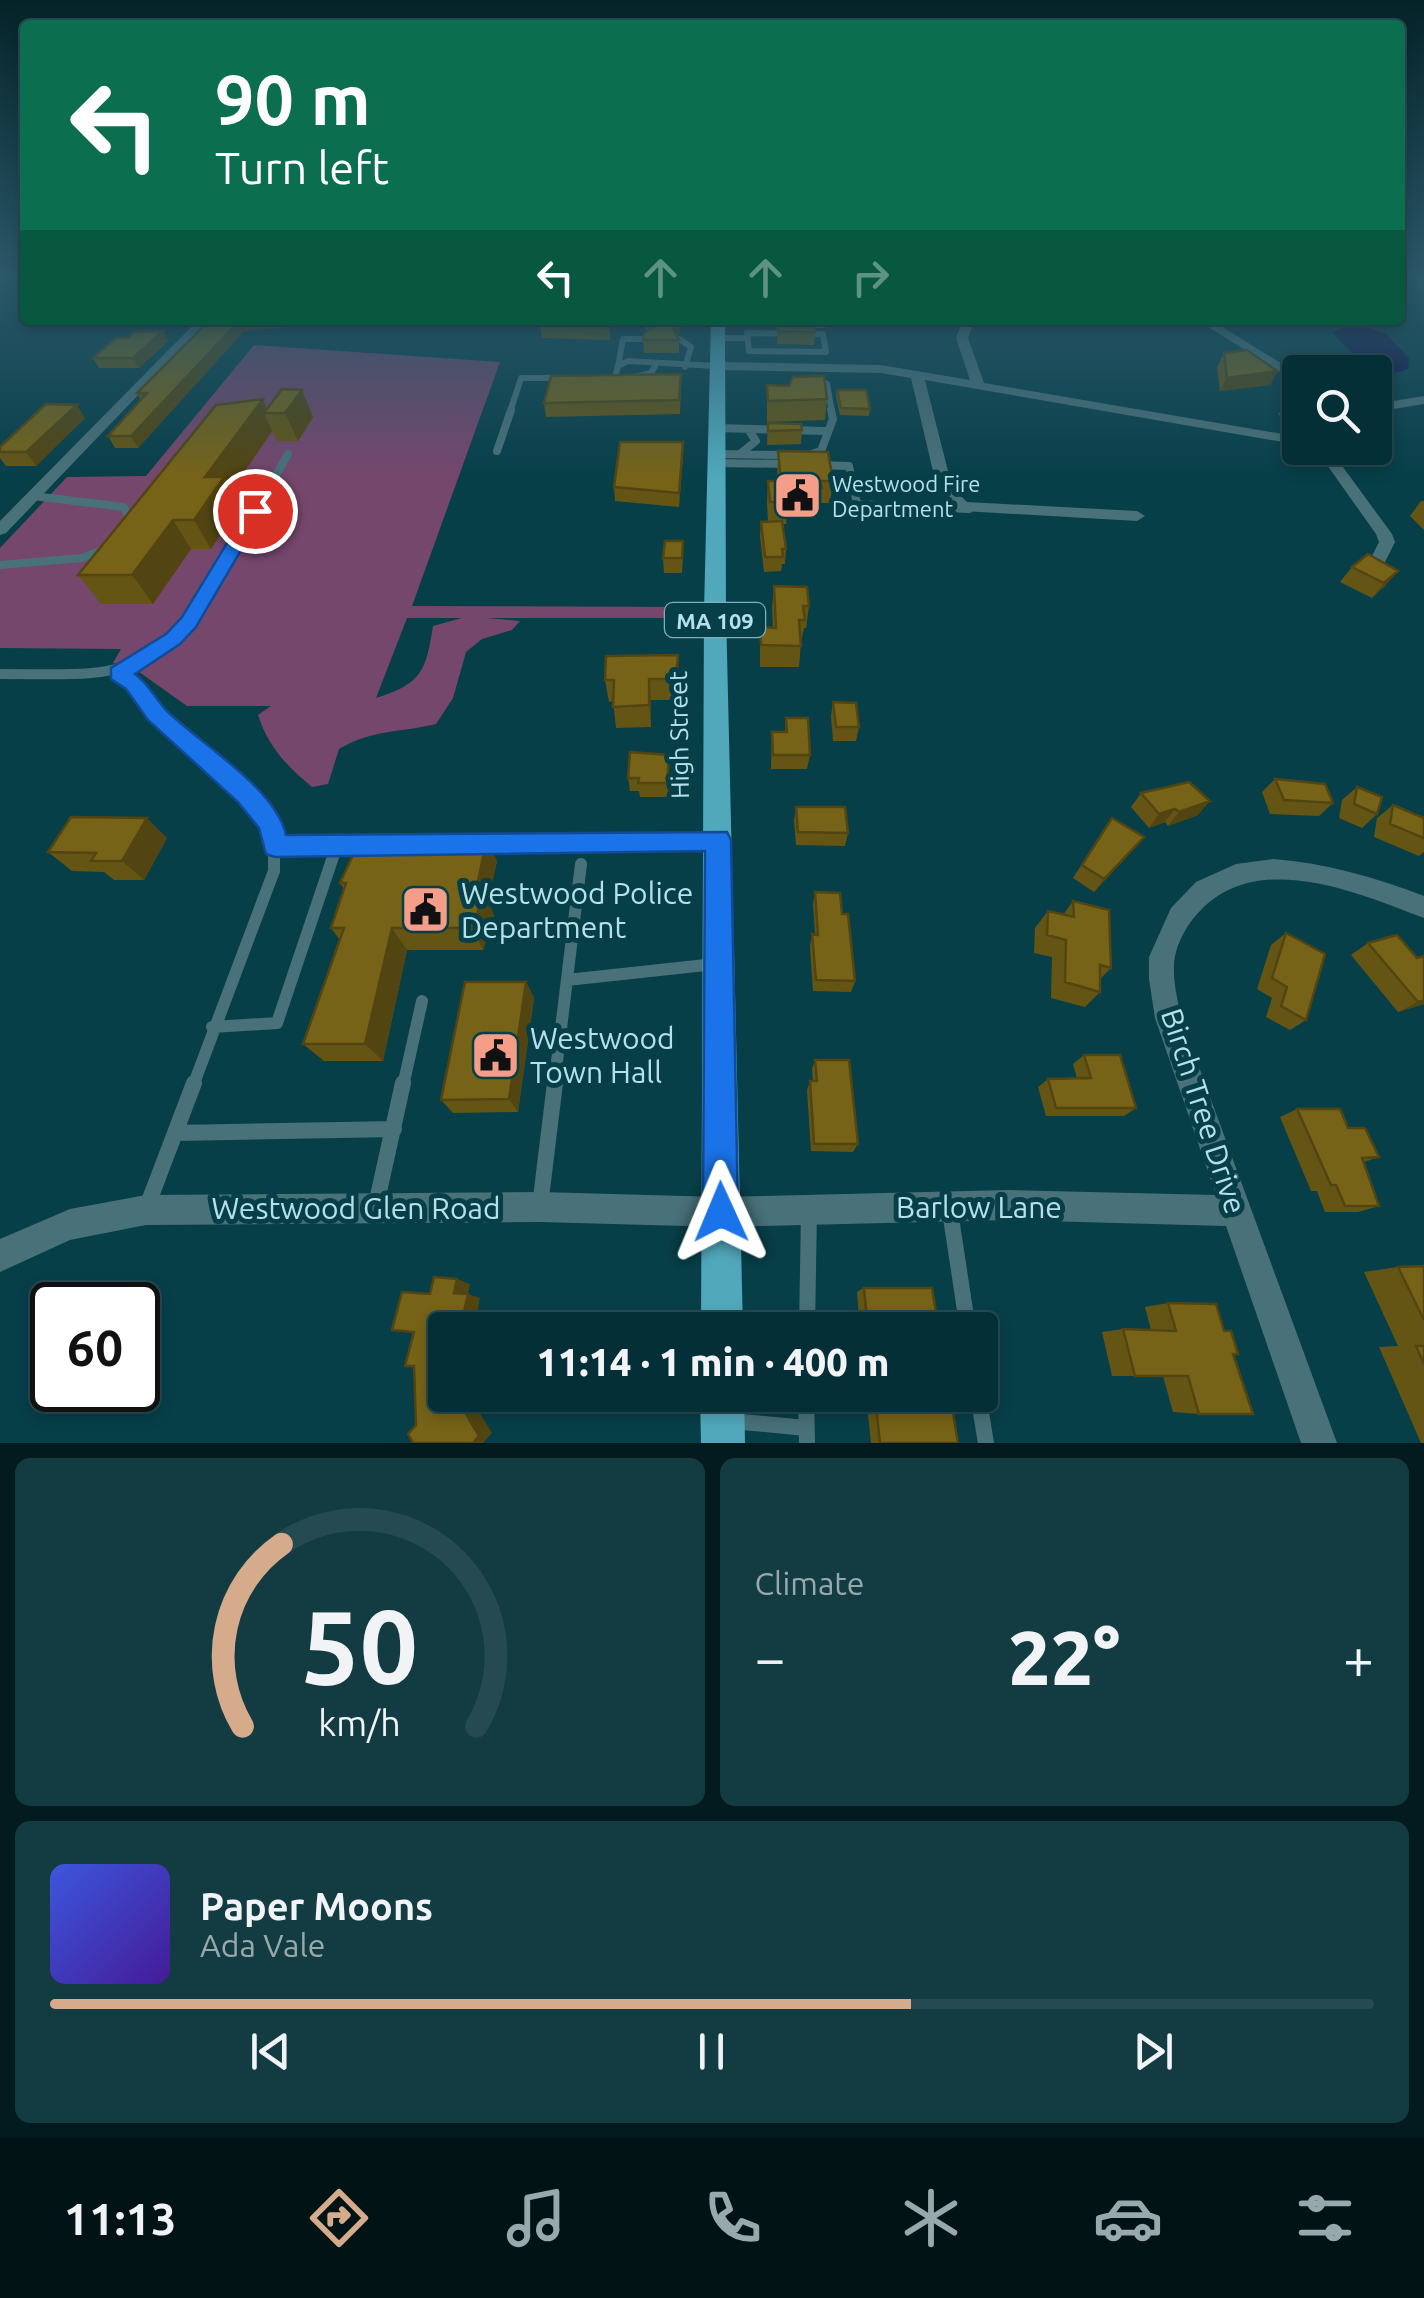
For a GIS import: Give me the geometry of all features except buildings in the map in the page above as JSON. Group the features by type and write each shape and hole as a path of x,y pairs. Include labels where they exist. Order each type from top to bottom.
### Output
{"main road":[{"name":"High Street","path":"717,343 716,428 723,457 718,840 722,1312"}],"street":[{"path":"0,530 181,343"},
{"path":"964,343 978,385"},
{"path":"1240,343 1282,369"},
{"path":"716,366 814,367 917,375 1282,438"},
{"path":"917,375 945,488 963,506 1137,516"},
{"path":"1392,405 1424,400"},
{"path":"1334,465 1384,534 1387,542 1380,558"},
{"name":"Birch Tree Drive","path":"1319,1443 1168,1018 1162,959 1189,900 1244,870 1306,872 1365,882 1424,907"},
{"name":"Barlow Lane","path":"721,1212 949,1205 1236,1211"},
{"name":"Westwood Glen Road","path":"0,1256 56,1226 109,1212 540,1207 721,1212"}],"lane":[{"path":"615,378 622,343"},
{"path":"686,367 690,343"},
{"path":"748,343 749,351 826,352 825,343"},
{"path":"618,366 638,360 655,366 716,366"},
{"path":"596,378 642,377 655,366"},
{"path":"723,457 822,451 825,431 832,419 827,384 816,381 814,367"},
{"path":"497,451 521,378 577,378"},
{"path":"716,428 825,431"},
{"path":"723,457 756,441 748,429"},
{"path":"0,674 119,674 173,639 189,622 288,454"},
{"path":"723,457 849,466 858,504 978,509"},
{"path":"34,496 124,508 131,522 125,532"},
{"path":"0,565 82,558 114,543"},
{"path":"119,674 134,684 156,714 247,795 271,824 275,846 274,871 212,1026 146,1210"},
{"path":"456,843 718,840"},
{"path":"275,846 376,844"},
{"path":"212,1026 277,1023 337,845"},
{"path":"540,1207 581,864"},
{"path":"567,980 627,977 718,963"},
{"path":"375,1208 422,1001"},
{"path":"174,1133 394,1129"},
{"path":"949,1205 965,1312"},
{"path":"807,1312 809,1211"},
{"path":"981,1412 986,1443"},
{"path":"722,1420 807,1436"}],"shaded area":[{"path":"1343,343 1395,343 1409,358 1408,369 1392,372 1392,355 1356,355"},
{"path":"254,345 500,362 412,606 695,607 694,618 486,618 520,621 512,630 482,639 466,652 453,698 436,724 375,735 339,749 328,784 312,787 286,763 267,737 258,715 271,706 187,706 135,669 113,663 121,649 0,648 0,548 67,477 146,476","holes":["407,618 462,618 433,626 419,674 403,687 376,698"]}],"place":[{"name":"Westwood Fire Department","path":"797,496"},
{"name":"Westwood Police Department","path":"426,910"},
{"name":"Westwood Town Hall","path":"495,1055"}],"route":[{"path":"255,511 189,622 173,639 119,674 134,684 156,714 247,795 271,824 275,846 718,840 721,1212"}]}
